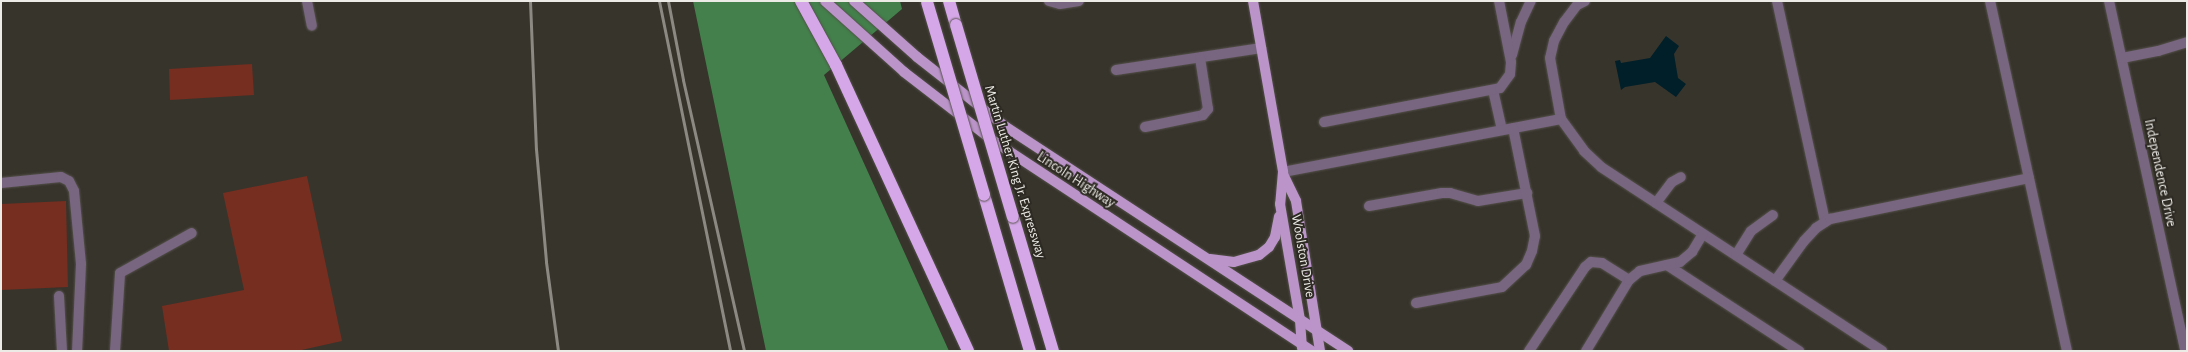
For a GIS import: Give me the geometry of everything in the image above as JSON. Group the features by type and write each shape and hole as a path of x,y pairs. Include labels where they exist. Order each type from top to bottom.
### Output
{"highway":[{"path":"800,1 836,65 968,351"},
{"path":"927,1 1030,351"},
{"name":"Martin Luther King Jr. Expressway","path":"949,1 1053,351"}],"main road":[{"name":"Lincoln Highway","path":"825,1 904,72 995,142 1302,348 1312,351"},
{"name":"Lincoln Highway","path":"854,1 917,57 1006,126 1348,351"},
{"name":"Woolston Drive","path":"1253,1 1282,172 1280,204 1300,320 1302,348"},
{"name":"Woolston Drive","path":"1282,172 1296,201 1318,332"},
{"path":"1206,258 1234,262 1259,255 1269,247 1275,236 1280,204"},
{"path":"1318,332 1320,351"}],"street":[{"path":"307,1 312,26"},
{"path":"1048,1 1060,4 1079,1"},
{"path":"1324,122 1493,90 1505,83 1510,74 1510,62 1499,1"},
{"path":"1510,62 1519,28 1531,1"},
{"path":"1585,1 1577,6 1564,22 1554,41 1550,58 1561,119 1584,151 1601,167 1880,351"},
{"path":"1777,1 1826,222"},
{"path":"1990,1 2067,351"},
{"name":"Independence Drive","path":"2109,1 2185,351"},
{"path":"2122,58 2158,52 2187,42"},
{"path":"1116,70 1261,48"},
{"path":"1145,127 1203,116 1208,109 1200,58"},
{"path":"1493,90 1502,130"},
{"path":"1282,172 1561,119"},
{"path":"1416,303 1488,291 1502,286 1516,276 1526,266 1532,251 1535,236 1513,128"},
{"path":"1,183 61,177 69,181 74,191 81,264 77,351"},
{"path":"1656,203 1672,182 1681,177"},
{"path":"1775,281 1804,241 1826,222 1844,215 2029,178"},
{"path":"1369,206 1450,192 1478,201 1527,193"},
{"path":"1736,255 1752,232 1773,215"},
{"path":"115,351 120,273 192,233"},
{"path":"1586,351 1629,280 1640,271 1680,262 1686,257 1703,234"},
{"path":"1529,351 1585,267 1591,262 1602,263 1629,280"},
{"path":"1667,265 1799,351"},
{"path":"59,296 62,351"}],"green space":[{"path":"693,1 900,1 902,9 824,75 949,351 766,351"}],"water":[{"path":"1666,36 1679,46 1674,54 1678,78 1686,84 1676,97 1655,82 1625,87 1621,90 1615,61 1620,60 1621,63 1650,58"}],"building":[{"path":"252,64 254,95 170,100 169,69"},
{"path":"307,176 342,341 297,351 169,351 162,306 244,290 223,193"},
{"path":"66,201 68,287 1,290 1,204"}],"railway":[{"path":"530,1 536,149 546,262 558,351"},
{"path":"659,1 730,351"},
{"path":"668,1 683,80 744,351"}]}
